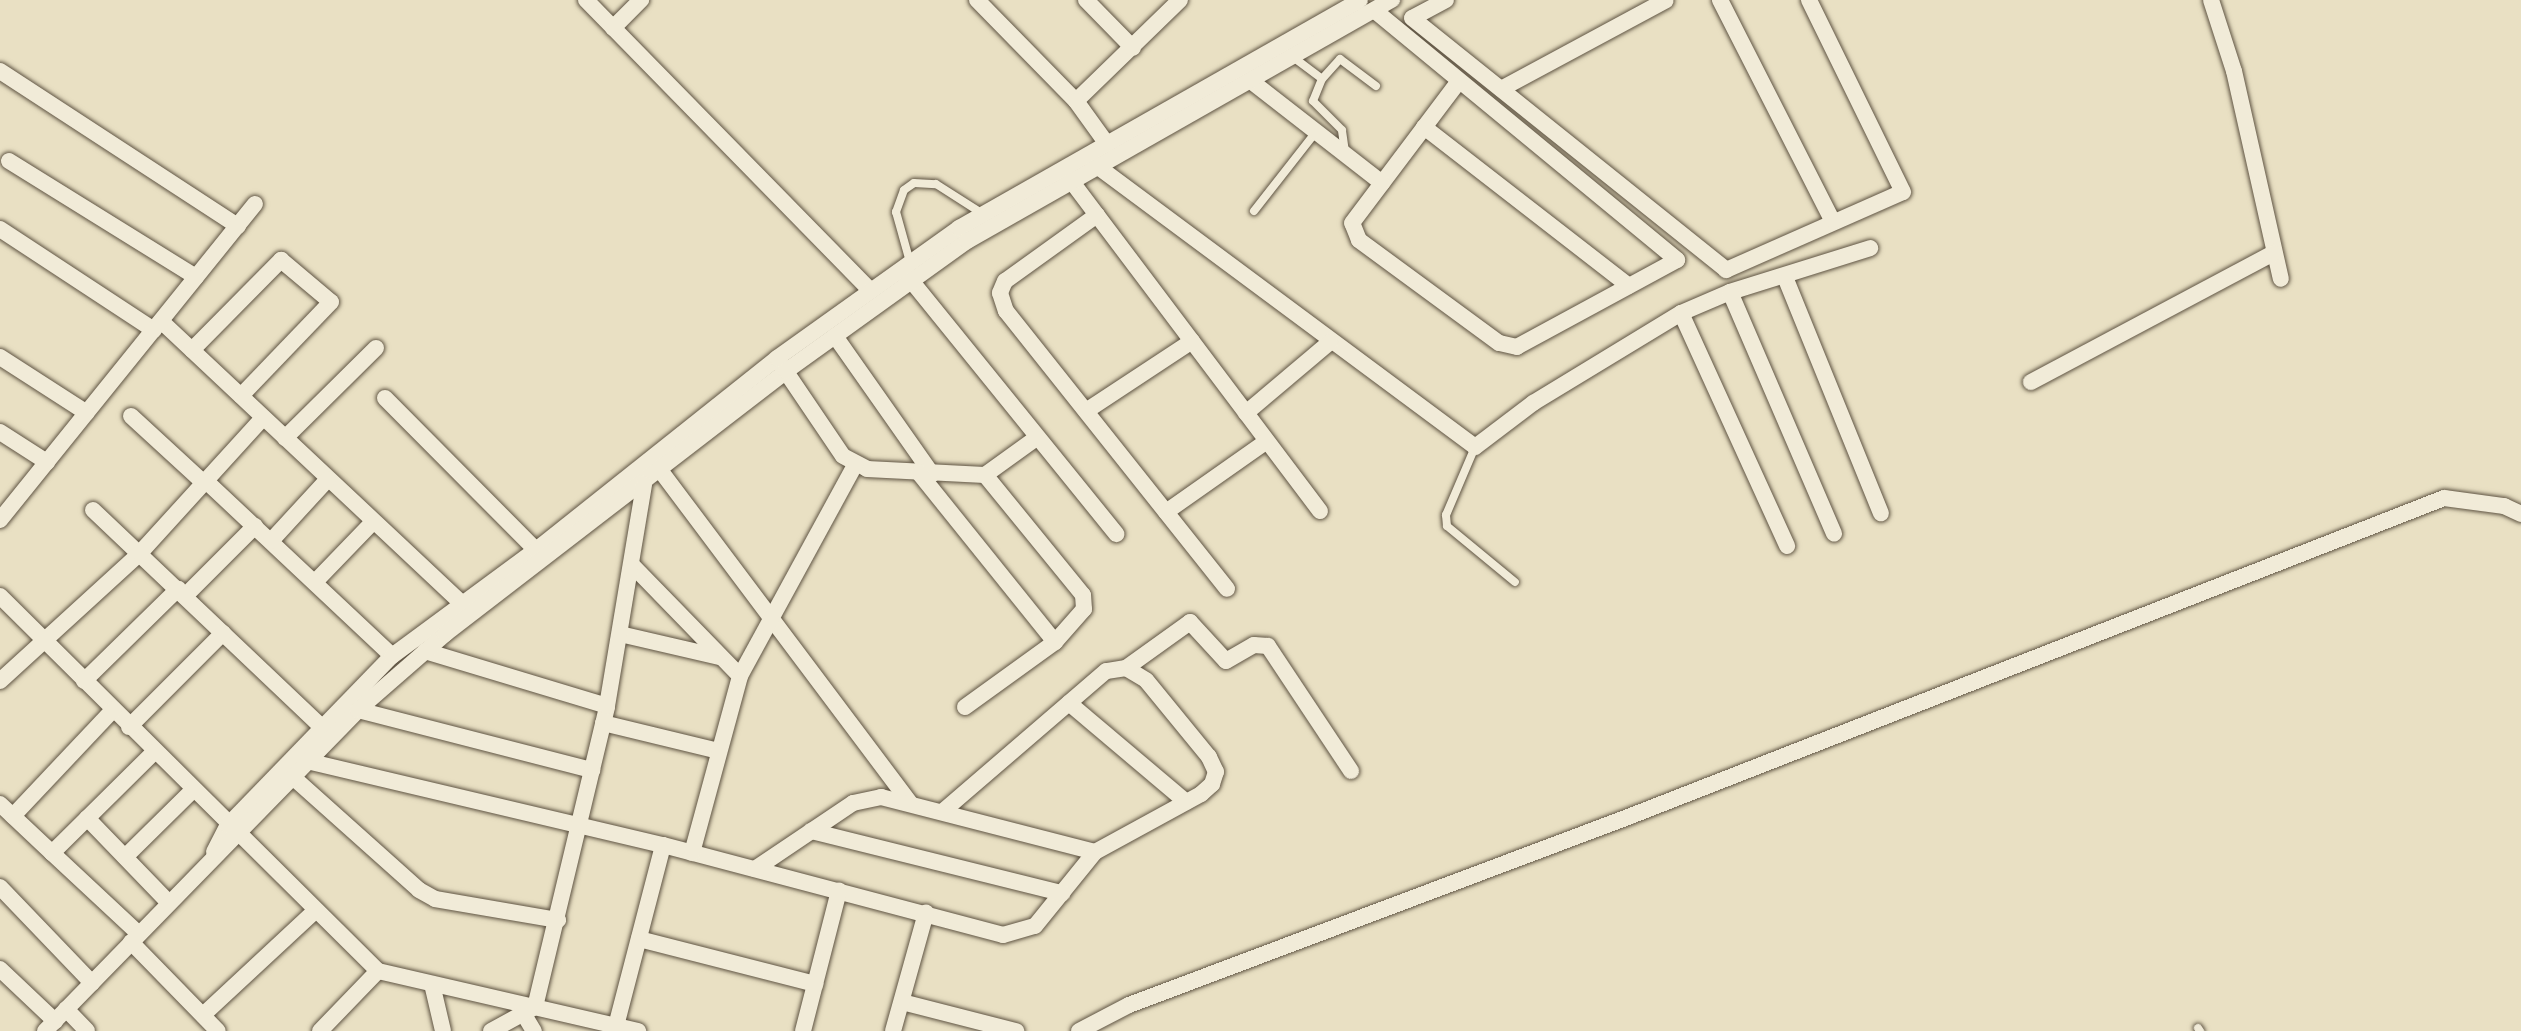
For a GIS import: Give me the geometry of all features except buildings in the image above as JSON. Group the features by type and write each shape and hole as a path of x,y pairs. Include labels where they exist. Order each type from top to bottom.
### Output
{"street":[{"path":"586,0 871,291"},
{"path":"612,28 641,0"},
{"path":"977,0 1076,101 1107,144"},
{"path":"1086,0 1132,48"},
{"path":"1076,101 1180,0"},
{"path":"1092,162 1107,144 1360,0"},
{"path":"55,1020 169,903 327,733 392,656 460,602 536,550 781,364 871,291 967,241 1092,162 1251,81 1392,0"},
{"path":"1446,0 1412,18 1726,270 1832,220 1903,191 1809,0"},
{"path":"1501,89 1666,0"},
{"path":"1720,0 1832,220"},
{"path":"2211,0 2234,71 2281,279"},
{"path":"1374,10 1677,260 1517,347 1500,343 1353,235 1352,223 1459,81"},
{"path":"0,71 238,226"},
{"path":"1251,81 1382,183"},
{"path":"1424,127 1629,286"},
{"path":"9,161 196,277"},
{"path":"1092,162 1330,342 1475,447 1533,402 1681,313 1730,292 1785,277 1870,248"},
{"path":"234,831 295,779 311,762 327,733 358,710 425,651 645,484 781,364 835,336 907,270 983,214 1067,176"},
{"path":"1067,176 1320,511"},
{"path":"1,518 255,204"},
{"path":"1097,215 1005,281 1000,293 1006,311 1227,589"},
{"path":"0,229 158,325 192,350 460,602"},
{"path":"2031,382 2274,253"},
{"path":"192,350 281,260 331,302 241,396"},
{"path":"907,270 1035,439 1116,534"},
{"path":"1785,277 1881,513"},
{"path":"1730,292 1834,534"},
{"path":"1681,313 1787,546"},
{"path":"835,336 926,474 1055,642"},
{"path":"1086,411 1192,341"},
{"path":"1246,413 1330,342"},
{"path":"285,438 376,348"},
{"path":"0,357 87,413"},
{"path":"781,364 843,456 855,464 926,474 985,475 1035,439"},
{"path":"385,398 536,550"},
{"path":"131,416 255,526 392,656"},
{"path":"0,681 141,553 263,418"},
{"path":"0,432 47,462"},
{"path":"1166,512 1267,441"},
{"path":"692,853 740,676 855,464"},
{"path":"660,470 910,803"},
{"path":"965,707 1055,642 1079,621 1084,609 1083,595 985,475"},
{"path":"271,541 328,479"},
{"path":"534,1031 529,1010 558,920 607,706 645,484"},
{"path":"1079,1031 1129,1005 1629,817 2444,498 2504,506 2521,514"},
{"path":"93,510 327,733"},
{"path":"315,582 373,522"},
{"path":"84,681 255,526"},
{"path":"633,566 740,676"},
{"path":"0,596 192,791 378,971 529,1010 638,1031"},
{"path":"943,811 1106,671 1126,668 1191,622 1226,661 1254,645 1268,646 1351,771"},
{"path":"129,727 223,633"},
{"path":"620,635 722,657"},
{"path":"425,651 607,706"},
{"path":"311,762 663,845 1003,935 1020,933 1035,926 1095,852 1186,802 1212,784 1216,772 1146,680 1126,668"},
{"path":"1069,703 1186,802"},
{"path":"13,816 113,710"},
{"path":"358,710 592,770"},
{"path":"603,723 719,751"},
{"path":"52,853 154,752"},
{"path":"295,779 427,894 451,903 558,920"},
{"path":"125,857 192,791"},
{"path":"755,869 864,799 910,803 1095,852"},
{"path":"0,804 135,938 218,1031"},
{"path":"88,818 169,903"},
{"path":"811,831 1062,893"},
{"path":"616,1026 663,845"},
{"path":"0,887 92,983"},
{"path":"803,1031 838,891"},
{"path":"203,1016 315,911"},
{"path":"893,1031 926,913"},
{"path":"639,939 815,984"},
{"path":"0,970 55,1020 87,1031"},
{"path":"320,1031 378,971"},
{"path":"432,984 443,1031"},
{"path":"902,1002 953,1023 1016,1031"},
{"path":"491,1031 529,1010"}],"lane":[{"path":"1293,57 1322,79"},
{"path":"1346,154 1342,130 1314,101 1322,79 1340,59 1376,86"},
{"path":"1254,211 1316,132"},
{"path":"907,270 896,212 904,190 914,183 936,184 983,214"},
{"path":"1475,447 1447,515 1447,526 1515,582"}]}
